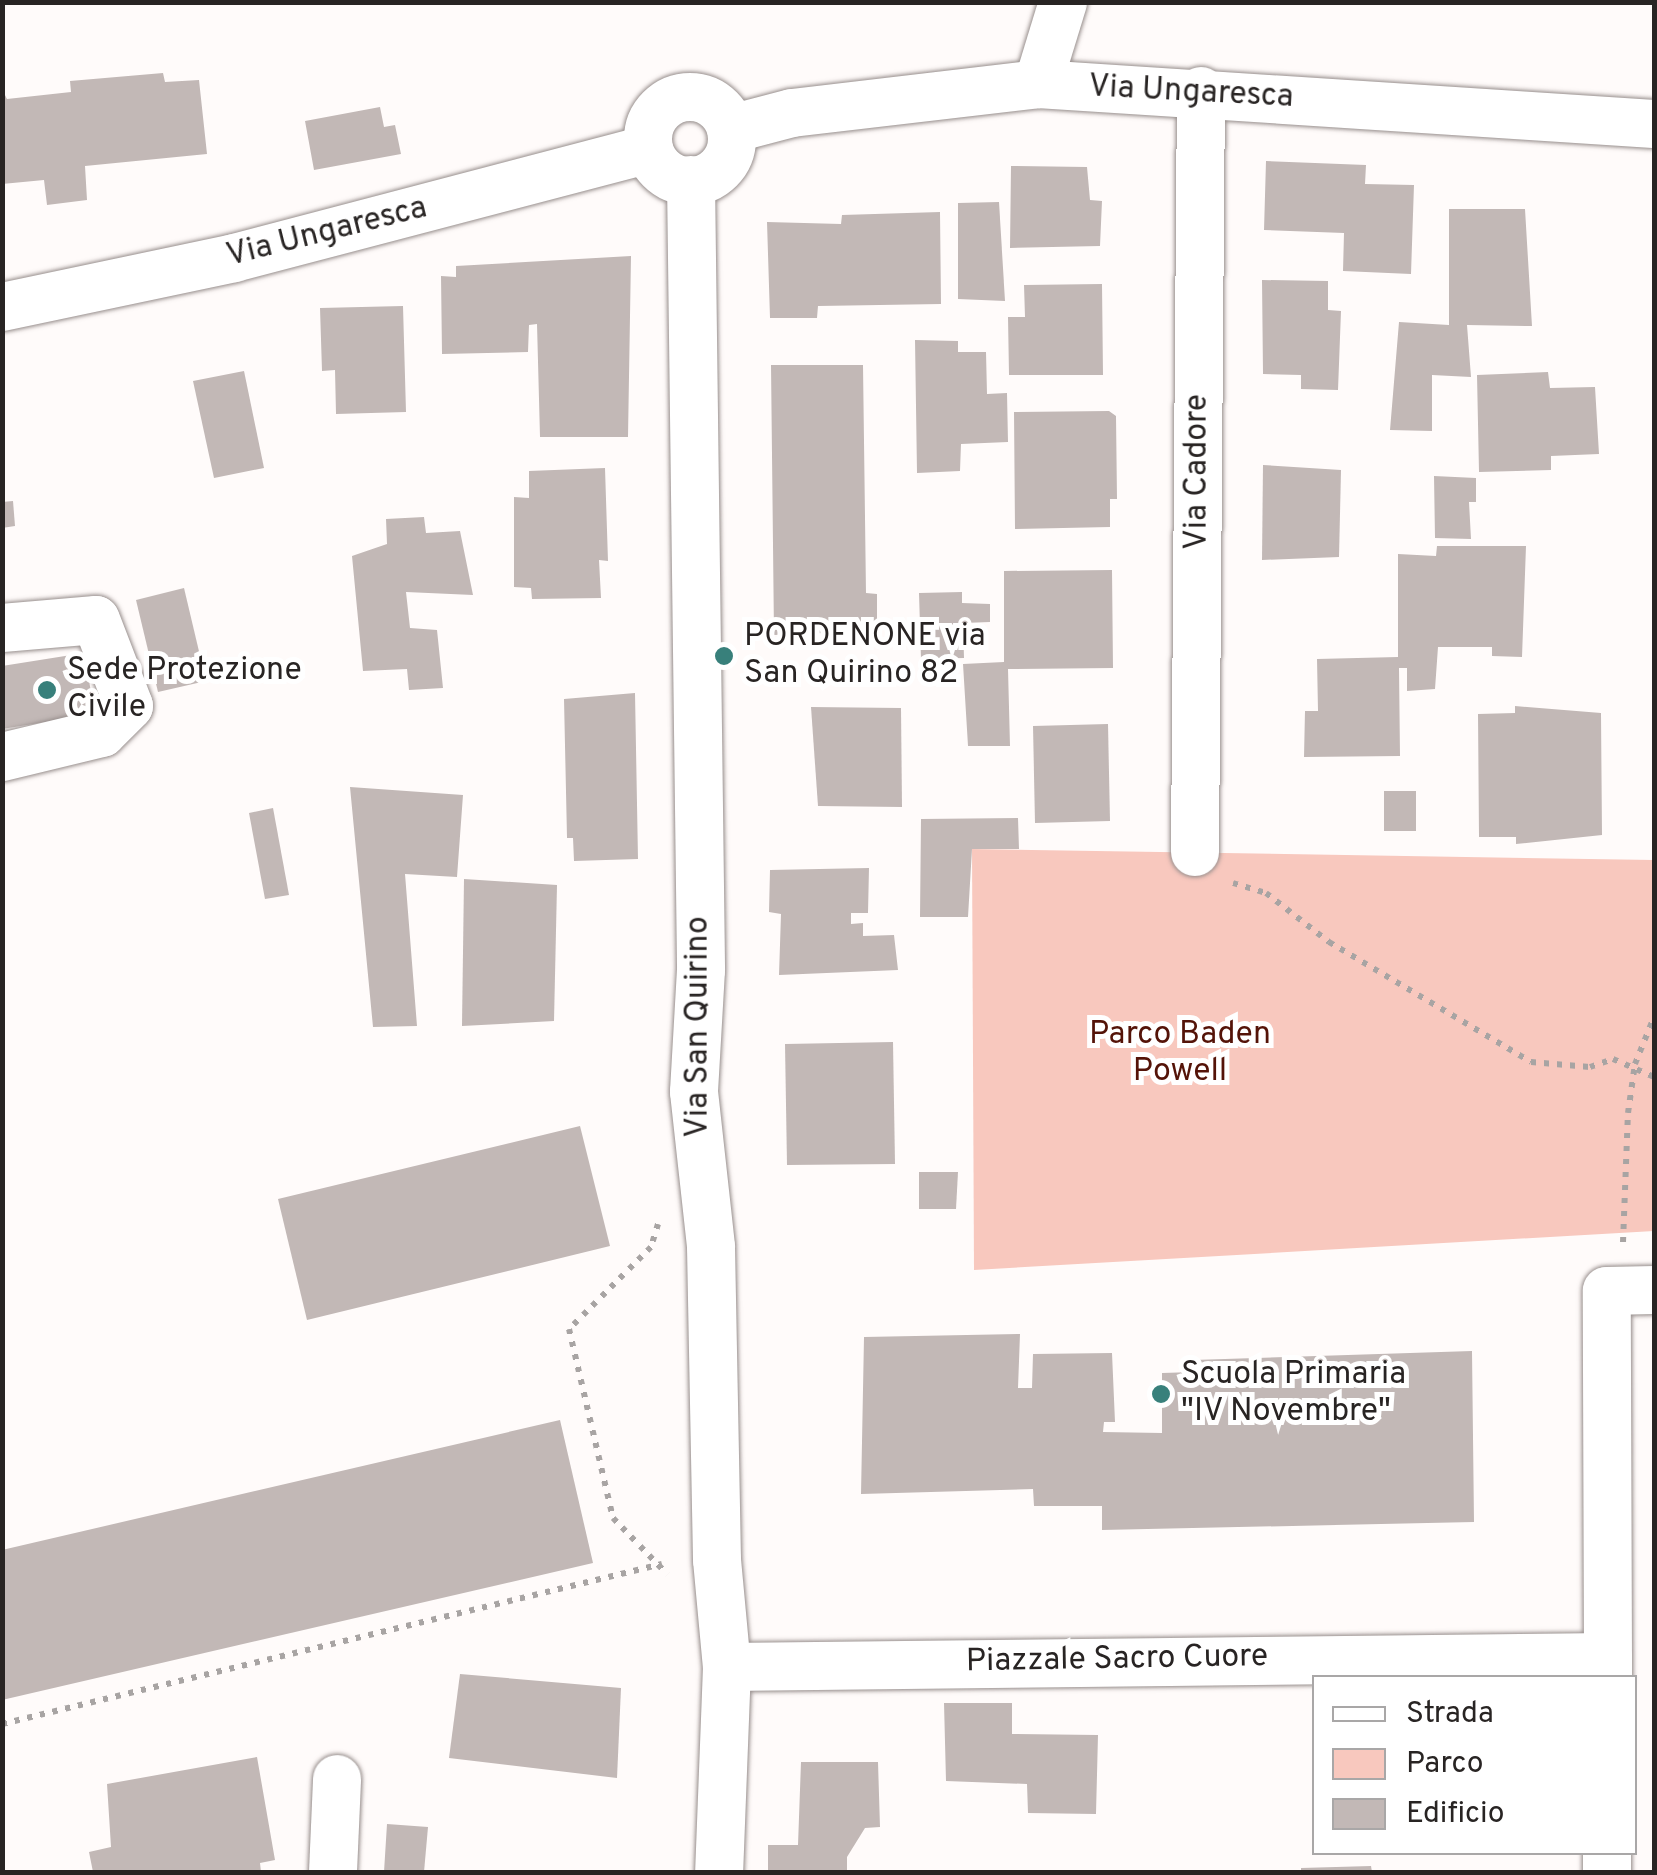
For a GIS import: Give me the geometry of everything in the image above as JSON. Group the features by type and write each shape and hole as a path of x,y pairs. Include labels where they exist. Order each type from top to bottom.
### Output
{"street":[{"path":"1038,84 1063,2"},
{"name":"Via Ungaresca","path":"730,128 792,113 1038,84 1654,124"},
{"name":"Via Cadore","path":"1195,852 1201,92"},
{"path":"687,97 714,105 730,128 724,164 691,180 664,172 649,149 652,120 687,97"},
{"name":"Via Ungaresca","path":"2,308 234,258 649,149"},
{"name":"Via San Quirino","path":"691,180 701,970 694,1092 711,1247 717,1560 726,1666 719,1872"},
{"path":"2,628 96,620 128,706 102,733 2,757"},
{"path":"1608,1667 1607,1292 1637,1290"},
{"name":"Piazzale Sacro Cuore","path":"726,1666 1150,1658 1608,1667"},
{"path":"333,1872 337,1779"}],"path":[{"path":"1195,852 1212,876 1266,892 1329,942 1531,1062 1635,1064 1654,1077"},
{"path":"1637,1290 1635,1064 1654,1018"},
{"path":"2,1724 680,1560 717,1560"}],"green space":[{"name":"Parco Baden Powell","path":"972,849 1654,860 1654,1231 974,1270"}],"building":[{"path":"163,73 165,82 199,80 207,154 85,166 87,200 47,205 44,180 2,184 2,89 7,99 71,92 70,81"},
{"path":"380,107 384,127 395,125 401,154 314,170 305,121"},
{"path":"1266,161 1366,165 1365,184 1414,185 1411,274 1343,271 1344,233 1264,230"},
{"path":"1011,166 1087,167 1090,200 1102,201 1100,246 1010,248"},
{"path":"999,202 1005,301 958,299 958,203"},
{"path":"1449,209 1525,209 1532,326 1467,325 1471,377 1432,375 1432,431 1390,430 1399,322 1449,325"},
{"path":"940,212 941,304 818,306 817,318 770,318 767,222 841,224 842,215"},
{"path":"631,256 628,437 540,437 537,324 529,325 528,352 442,354 441,276 456,277 456,266"},
{"path":"1262,280 1328,281 1328,310 1341,311 1338,390 1301,389 1301,375 1263,374"},
{"path":"1102,284 1103,375 1009,375 1008,317 1025,317 1024,285"},
{"path":"403,306 406,412 336,414 335,370 322,371 320,308"},
{"path":"915,340 958,341 958,352 986,352 987,394 1007,393 1008,442 961,444 960,471 917,473"},
{"path":"771,365 863,365 866,593 877,594 877,631 774,635"},
{"path":"244,371 264,468 214,478 193,381"},
{"path":"1548,372 1550,388 1595,387 1599,454 1551,456 1551,470 1479,472 1477,375"},
{"path":"1109,411 1116,416 1117,499 1110,499 1110,527 1015,529 1014,412"},
{"path":"1263,465 1341,470 1339,557 1262,560"},
{"path":"605,468 608,561 599,560 601,598 532,599 531,588 514,587 514,497 529,498 529,471"},
{"path":"1434,476 1476,478 1476,502 1469,502 1471,539 1435,538"},
{"path":"13,501 15,526 2,528 2,502"},
{"path":"424,517 426,533 460,531 473,595 406,592 410,628 437,630 443,688 409,690 407,669 363,671 352,556 387,544 386,519"},
{"path":"1437,546 1526,546 1522,657 1492,656 1492,647 1438,647 1435,689 1407,691 1407,668 1399,668 1400,756 1304,757 1305,711 1318,711 1317,659 1398,657 1398,554 1436,556"},
{"path":"1112,570 1113,668 1008,669 1010,746 968,746 963,664 1004,662 1004,571"},
{"path":"184,588 206,681 158,692 136,600"},
{"path":"962,592 962,603 990,604 990,622 963,623 964,658 921,659 919,593"},
{"name":"Sede Protezione Civile","path":"84,653 95,714 2,729 2,666"},
{"path":"635,693 638,859 574,861 573,838 567,838 564,699"},
{"path":"1515,706 1601,713 1602,835 1516,844 1516,837 1479,837 1478,714 1515,713"},
{"path":"811,707 901,708 902,807 818,806"},
{"path":"1108,724 1110,821 1035,823 1033,726"},
{"path":"350,787 463,795 457,877 405,874 417,1026 373,1027"},
{"path":"1384,791 1416,791 1416,831 1384,831"},
{"path":"273,808 289,895 265,899 249,813"},
{"path":"1018,818 1019,849 972,849 968,917 920,917 921,819"},
{"path":"869,868 868,913 851,913 851,924 863,923 863,936 894,935 898,970 779,975 781,914 769,912 770,870"},
{"path":"464,879 557,885 554,1021 462,1026"},
{"path":"893,1042 895,1164 787,1165 785,1044"},
{"path":"580,1126 610,1246 307,1320 278,1199"},
{"path":"919,1172 958,1172 956,1209 919,1209"},
{"path":"1020,1334 1018,1388 1032,1388 1033,1354 1112,1353 1115,1422 1104,1422 1103,1432 1162,1433 1162,1373 1194,1372 1193,1360 1472,1351 1474,1522 1102,1530 1102,1506 1034,1506 1033,1489 861,1494 864,1337"},
{"path":"560,1420 593,1563 2,1700 2,1550"},
{"path":"460,1674 621,1688 617,1778 449,1758"},
{"path":"944,1703 1012,1703 1012,1734 1098,1735 1096,1814 1028,1813 1027,1784 946,1781"},
{"path":"257,1757 275,1860 260,1863 261,1872 93,1872 89,1852 111,1847 107,1784"},
{"path":"801,1762 878,1762 880,1827 865,1828 847,1857 847,1872 768,1872 768,1845 798,1845"},
{"path":"387,1824 428,1827 424,1872 384,1872"},
{"path":"1371,1866 1372,1872 1301,1872 1301,1868"}],"place":[{"name":"PORDENONE via San Quirino 82","path":"724,656"},
{"name":"Sede Protezione Civile","path":"47,690"},
{"name":"Scuola Primaria \"IV Novembre\"","path":"1161,1394"}]}
